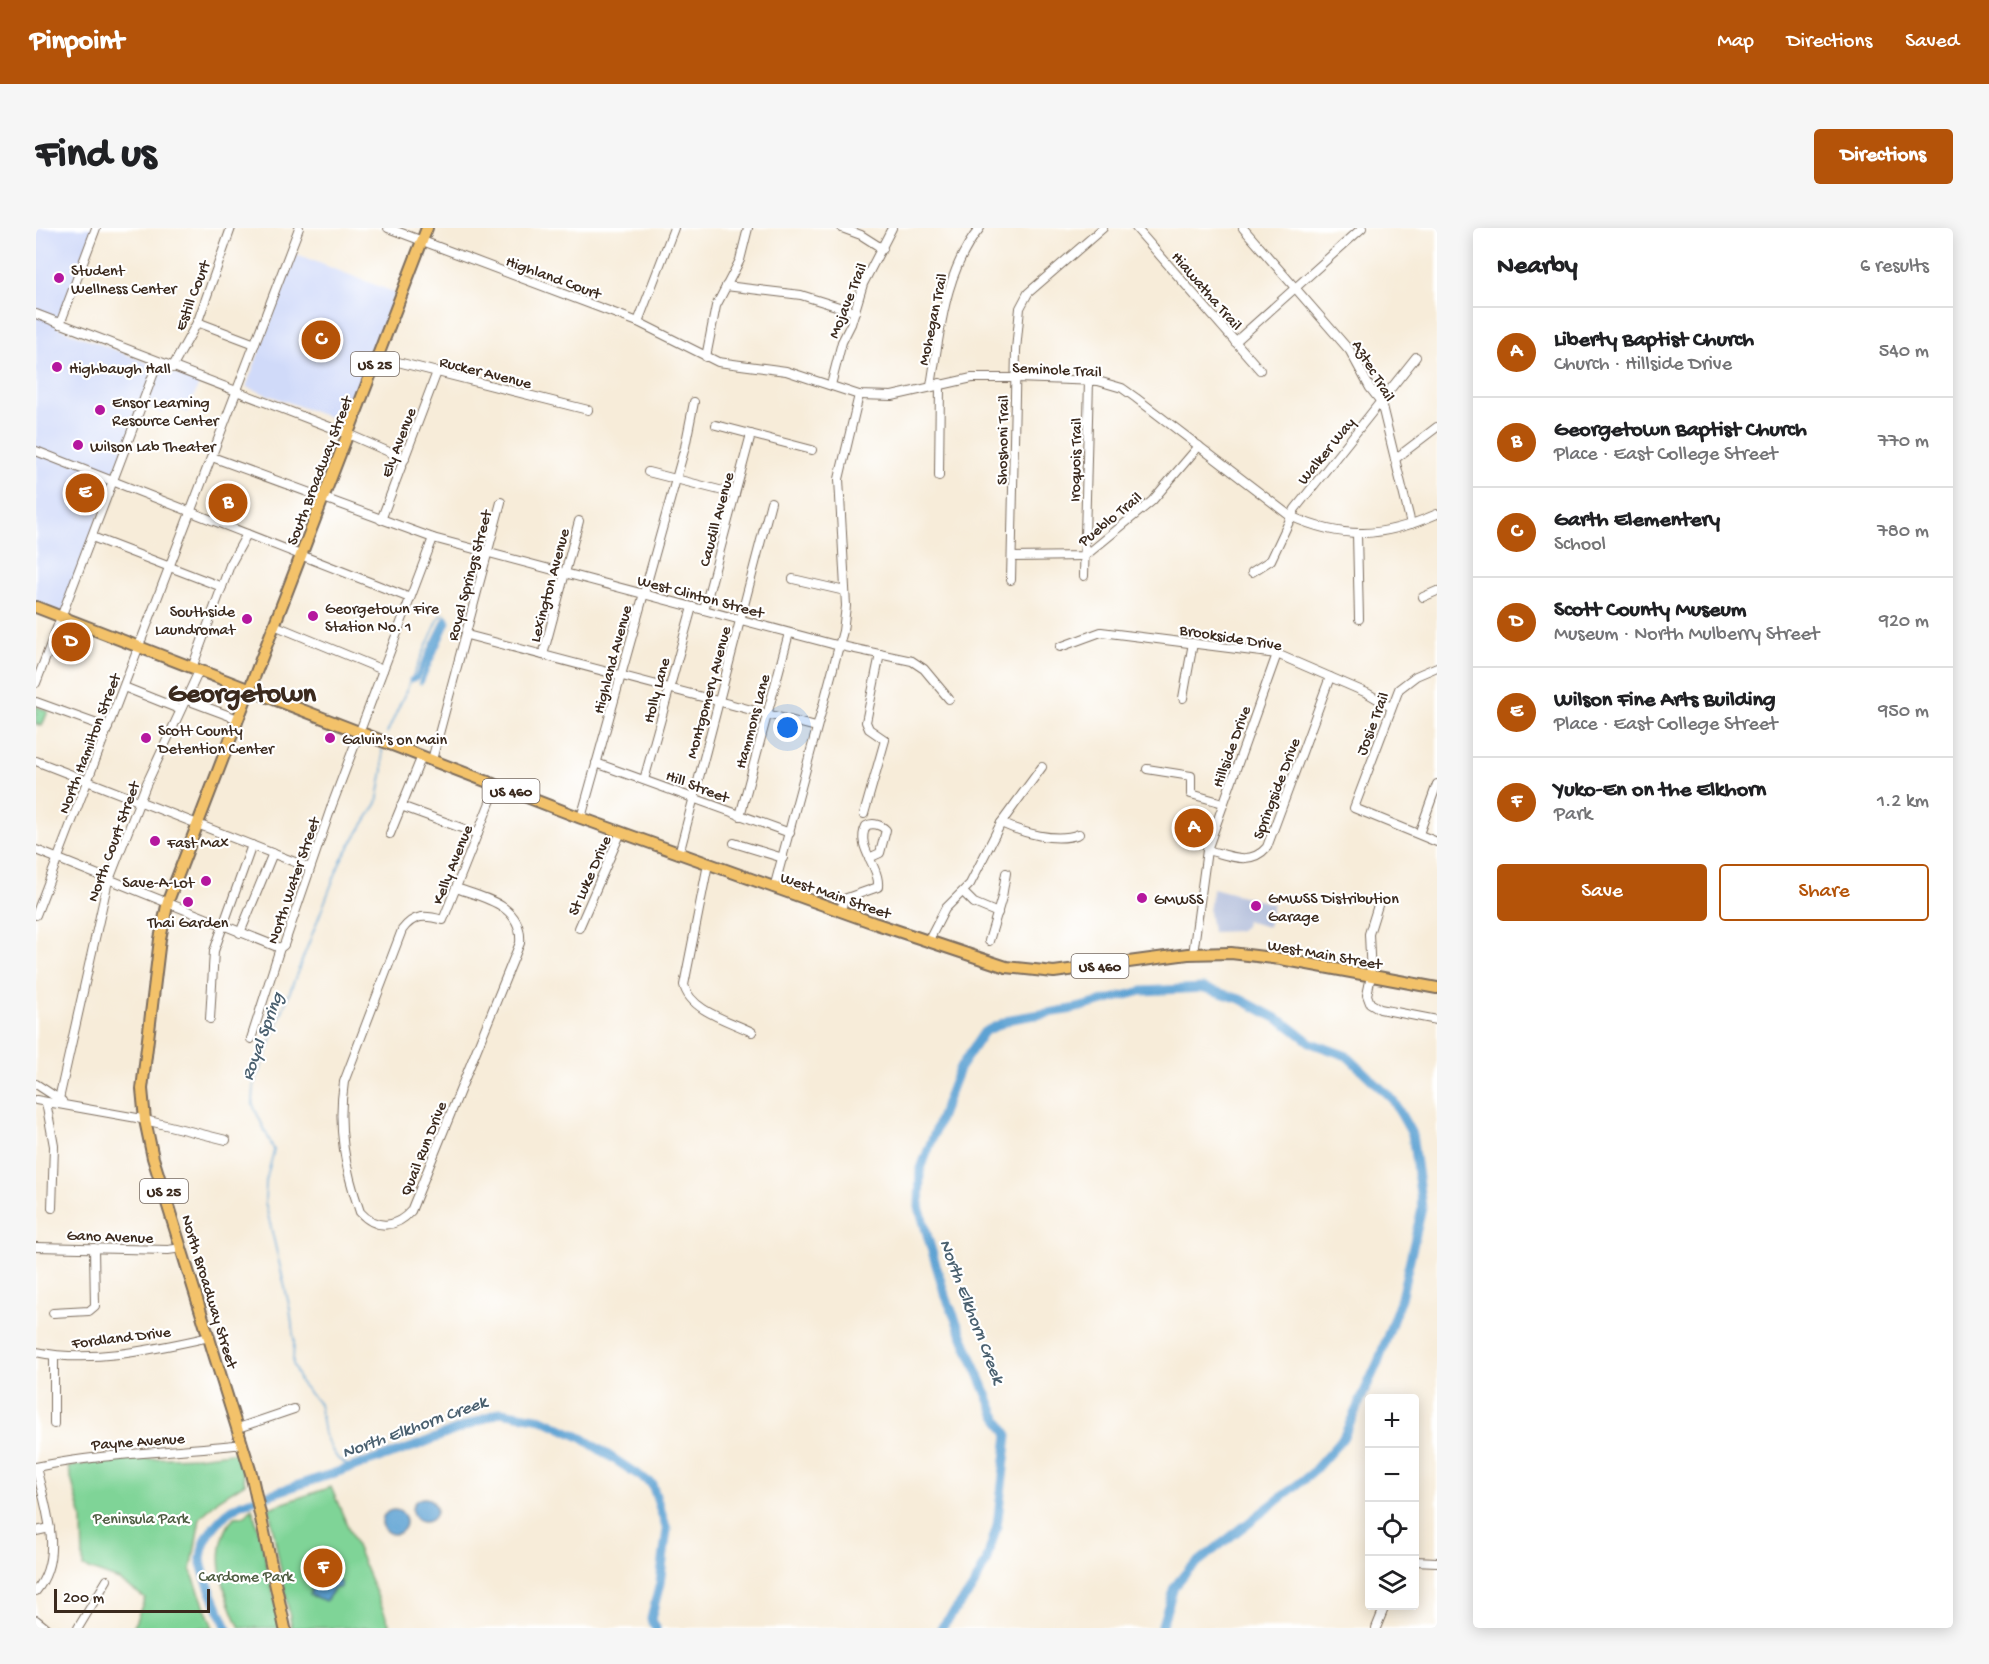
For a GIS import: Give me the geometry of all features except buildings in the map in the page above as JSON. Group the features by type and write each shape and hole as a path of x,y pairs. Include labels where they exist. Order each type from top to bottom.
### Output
{"main road":[{"name":"South Broadway Street","path":"249,690 428,228"},
{"name":"US 460","path":"36,608 249,690"},
{"name":"US 25","path":"198,824 249,690"},
{"name":"West Main Street","path":"249,690 679,854 999,965 1042,972 1077,970 1193,954 1263,956 1437,988"},
{"name":"North Broadway Street","path":"198,824 167,904 160,939 143,1078 145,1120 153,1158 255,1486 285,1628"}],"street":[{"path":"60,324 96,228"},
{"name":"Estill Court","path":"172,368 197,322 231,228"},
{"name":"North Hamilton Street","path":"36,915 38,901 58,859 299,228"},
{"name":"Highland Court","path":"388,228 638,322 675,340"},
{"path":"638,322 674,228"},
{"path":"706,357 711,321 726,285 740,260 748,228"},
{"path":"842,228 861,235 883,249"},
{"name":"Mojave Trail","path":"831,385 842,342 855,312 863,284 892,228"},
{"name":"Mohegan Trail","path":"931,386 953,275 962,253 980,228"},
{"name":"Shoshoni Trail","path":"1011,580 1020,308 1023,300 1103,228"},
{"name":"Hiawatha Trail","path":"1136,228 1260,370"},
{"path":"1235,342 1362,228"},
{"name":"Aztec Trail","path":"1246,229 1350,351 1370,388 1381,402 1411,524"},
{"path":"726,285 801,296 855,312"},
{"path":"36,314 348,434 405,459"},
{"path":"197,322 255,344"},
{"name":"Seminole Trail","path":"675,340 706,357 728,365 786,370 859,395 875,398 972,378 1089,380 1122,388 1290,516 1319,529 1357,534 1411,524 1437,514"},
{"name":"Rucker Avenue","path":"378,357 588,410"},
{"name":"Walker Way","path":"1252,572 1265,566 1273,556 1290,516 1416,357"},
{"path":"36,683 158,362"},
{"name":"Ely Avenue","path":"381,520 437,372"},
{"name":"Iroquois Trail","path":"1084,576 1089,380"},
{"name":"Mohegan Trail","path":"939,476 940,383"},
{"path":"774,888 837,645 843,631 845,591 839,479 859,395"},
{"name":"Highland Avenue","path":"582,818 642,594 685,447 694,402"},
{"path":"716,425 812,450"},
{"path":"1395,459 1437,427"},
{"name":"Caudill Avenue","path":"704,610 752,434"},
{"name":"Pueblo Trail","path":"1012,557 1085,556 1152,501 1199,446"},
{"path":"36,451 410,598"},
{"name":"West Clinton Street","path":"212,457 433,538 789,633 917,663 949,699"},
{"path":"648,472 735,494"},
{"name":"Royal Springs Street","path":"390,834 401,806 427,758 467,635 501,502"},
{"name":"Montgomery Avenue","path":"679,854 771,502"},
{"name":"Lexington Avenue","path":"543,655 579,521"},
{"name":"North Court Street","path":"59,1099 90,952 109,880 179,709 187,700 222,587 247,534"},
{"path":"1357,534 1359,619"},
{"path":"92,537 222,587"},
{"name":"North Water Street","path":"251,1038 280,948 284,945 310,868 433,538"},
{"path":"793,579 845,591"},
{"path":"1423,597 1437,591"},
{"name":"Holly Lane","path":"644,780 692,607"},
{"path":"274,625 383,670"},
{"name":"Brookside Drive","path":"1060,647 1101,632 1277,654 1390,707"},
{"name":"Hammons Lane","path":"740,816 789,633"},
{"path":"467,635 816,727"},
{"path":"1184,698 1193,643"},
{"path":"864,814 885,740 869,729 866,722 880,654"},
{"name":"Hillside Drive","path":"1193,954 1207,850 1277,654"},
{"name":"Josie Trail","path":"1419,834 1354,808 1390,707 1399,689 1416,676 1437,667"},
{"name":"Springside Drive","path":"1207,850 1251,859 1259,856 1267,848 1330,677"},
{"path":"124,687 179,709"},
{"path":"187,700 238,719"},
{"path":"36,702 108,728"},
{"path":"36,761 310,868"},
{"name":"Hill Street","path":"596,763 790,833"},
{"path":"928,942 945,909 964,892 1001,823 1042,767"},
{"path":"1147,769 1191,776 1191,794 1223,803"},
{"path":"1437,784 1419,834 1437,842"},
{"name":"Kelly Avenue","path":"443,920 497,785"},
{"path":"401,806 478,834"},
{"path":"1001,823 1020,831 1068,838 1079,834"},
{"path":"841,910 844,899 878,887 878,880 863,844 863,831 870,824 882,826 886,830 880,854 869,858"},
{"name":"St Luke Drive","path":"579,928 621,832"},
{"path":"734,843 783,858"},
{"path":"210,1019 214,951 252,845"},
{"path":"36,850 280,948"},
{"path":"240,933 273,853"},
{"path":"708,864 684,985 686,992 699,1007 752,1032"},
{"path":"989,941 998,913 1006,873"},
{"name":"Quail Run Drive","path":"443,920 429,916 416,917 402,930 344,1082 340,1108 344,1153 360,1212 379,1224 399,1223 411,1211 520,943 519,925 509,910 456,888"},
{"path":"964,892 974,903 998,913"},
{"path":"1379,902 1369,934 1371,976 1367,995 1370,1003 1380,1009 1437,1020"},
{"path":"36,1084 68,1106"},
{"path":"36,1100 145,1120 226,1140"},
{"path":"46,1102 54,1146 52,1208"},
{"name":"Gano Avenue","path":"36,1246 168,1250 182,1248"},
{"path":"53,1313 89,1311 95,1306 94,1248"},
{"name":"Fordland Drive","path":"36,1353 54,1356 149,1350 210,1336"},
{"path":"54,1356 54,1424"},
{"path":"238,1428 294,1409"},
{"name":"Payne Avenue","path":"36,1467 96,1456 178,1452 243,1444"},
{"path":"36,1467 50,1528 50,1561 43,1582 36,1591"},
{"path":"36,1530 50,1528"},
{"path":"1419,1561 1437,1562"},
{"path":"78,1628 107,1580"},
{"path":"1376,1628 1383,1610"},
{"path":"36,1620 46,1628"}],"shaded area":[{"path":"36,228 94,228 57,327 199,383 188,413 167,405 163,414 140,404 62,614 36,604"},
{"path":"296,254 396,293 348,417 340,421 246,387"},
{"path":"1213,888 1273,904 1268,927 1246,921 1245,926 1239,931 1212,932 1209,911"}],"green space":[{"path":"36,706 48,711 42,726 36,724"},
{"name":"Peninsula Park","path":"238,1452 245,1483 218,1500 200,1518 191,1571 213,1628 133,1628 145,1598 119,1580 83,1567 82,1518 68,1467 108,1460 197,1457"},
{"path":"331,1487 391,1628 292,1628 269,1508"},
{"name":"Cardome Park","path":"252,1508 281,1628 240,1628 224,1587 220,1558 226,1530 234,1517 245,1516"}],"water":[{"path":"424,1498 432,1502 436,1510 432,1518 424,1522 416,1518 412,1510 416,1502"},
{"path":"394,1510 402,1514 406,1522 402,1530 394,1534 386,1530 382,1522 386,1514"},
{"path":"319,1559 325,1561 328,1577 341,1582 341,1587 334,1589 326,1601 310,1595"}],"waterway":[{"name":"Royal Spring","path":"387,733 440,616 445,614"},
{"path":"411,680 417,677 446,618 448,622 421,682"},
{"name":"Royal Spring","path":"352,1468 338,1459 332,1450 324,1434 319,1404 300,1382 293,1364 294,1340 290,1309 265,1202 266,1181 274,1150 253,1105 254,1084 341,860 377,803 383,770 382,749"},
{"name":"North Elkhorn Creek","path":"941,1628 972,1589 986,1562 997,1526 1008,1435 995,1414 944,1292 919,1207 920,1171 959,1069 984,1032 1011,1019 1073,1009 1142,991 1204,988 1240,999 1285,1023 1311,1043 1347,1056 1393,1100 1412,1134 1422,1208 1401,1298 1378,1362 1343,1438 1311,1474 1188,1570 1174,1587 1161,1628"},
{"name":"North Elkhorn Creek","path":"227,1628 207,1582 201,1558 205,1541 227,1513 241,1504 413,1447 501,1412 542,1419 582,1438 652,1484 667,1530 660,1583 651,1619 656,1628"}],"place":[{"name":"Student Wellness Center","path":"59,278"},
{"name":"Garth Elementery","path":"321,340"},
{"name":"Highbaugh Hall","path":"57,367"},
{"name":"Ensor Learning Resource Center","path":"100,410"},
{"name":"Wilson Lab Theater","path":"78,445"},
{"name":"Wilson Fine Arts Building","path":"85,493"},
{"name":"Georgetown Baptist Church","path":"228,503"},
{"name":"Georgetown Fire Station No. 1","path":"313,616"},
{"name":"Southside Laundromat","path":"247,619"},
{"name":"Scott County Museum","path":"71,642"},
{"name":"Scott County Detention Center","path":"146,738"},
{"name":"Galvin's on Main","path":"330,738"},
{"name":"Liberty Baptist Church","path":"1194,828"},
{"name":"Fast Max","path":"155,841"},
{"name":"Save-A-Lot","path":"206,881"},
{"name":"GMWSS","path":"1142,898"},
{"name":"Thai Garden","path":"188,902"},
{"name":"GMWSS Distribution Garage","path":"1256,906"},
{"name":"Yuko-En on the Elkhorn","path":"323,1568"}],"district":[{"name":"Georgetown","path":"242,691"}]}
